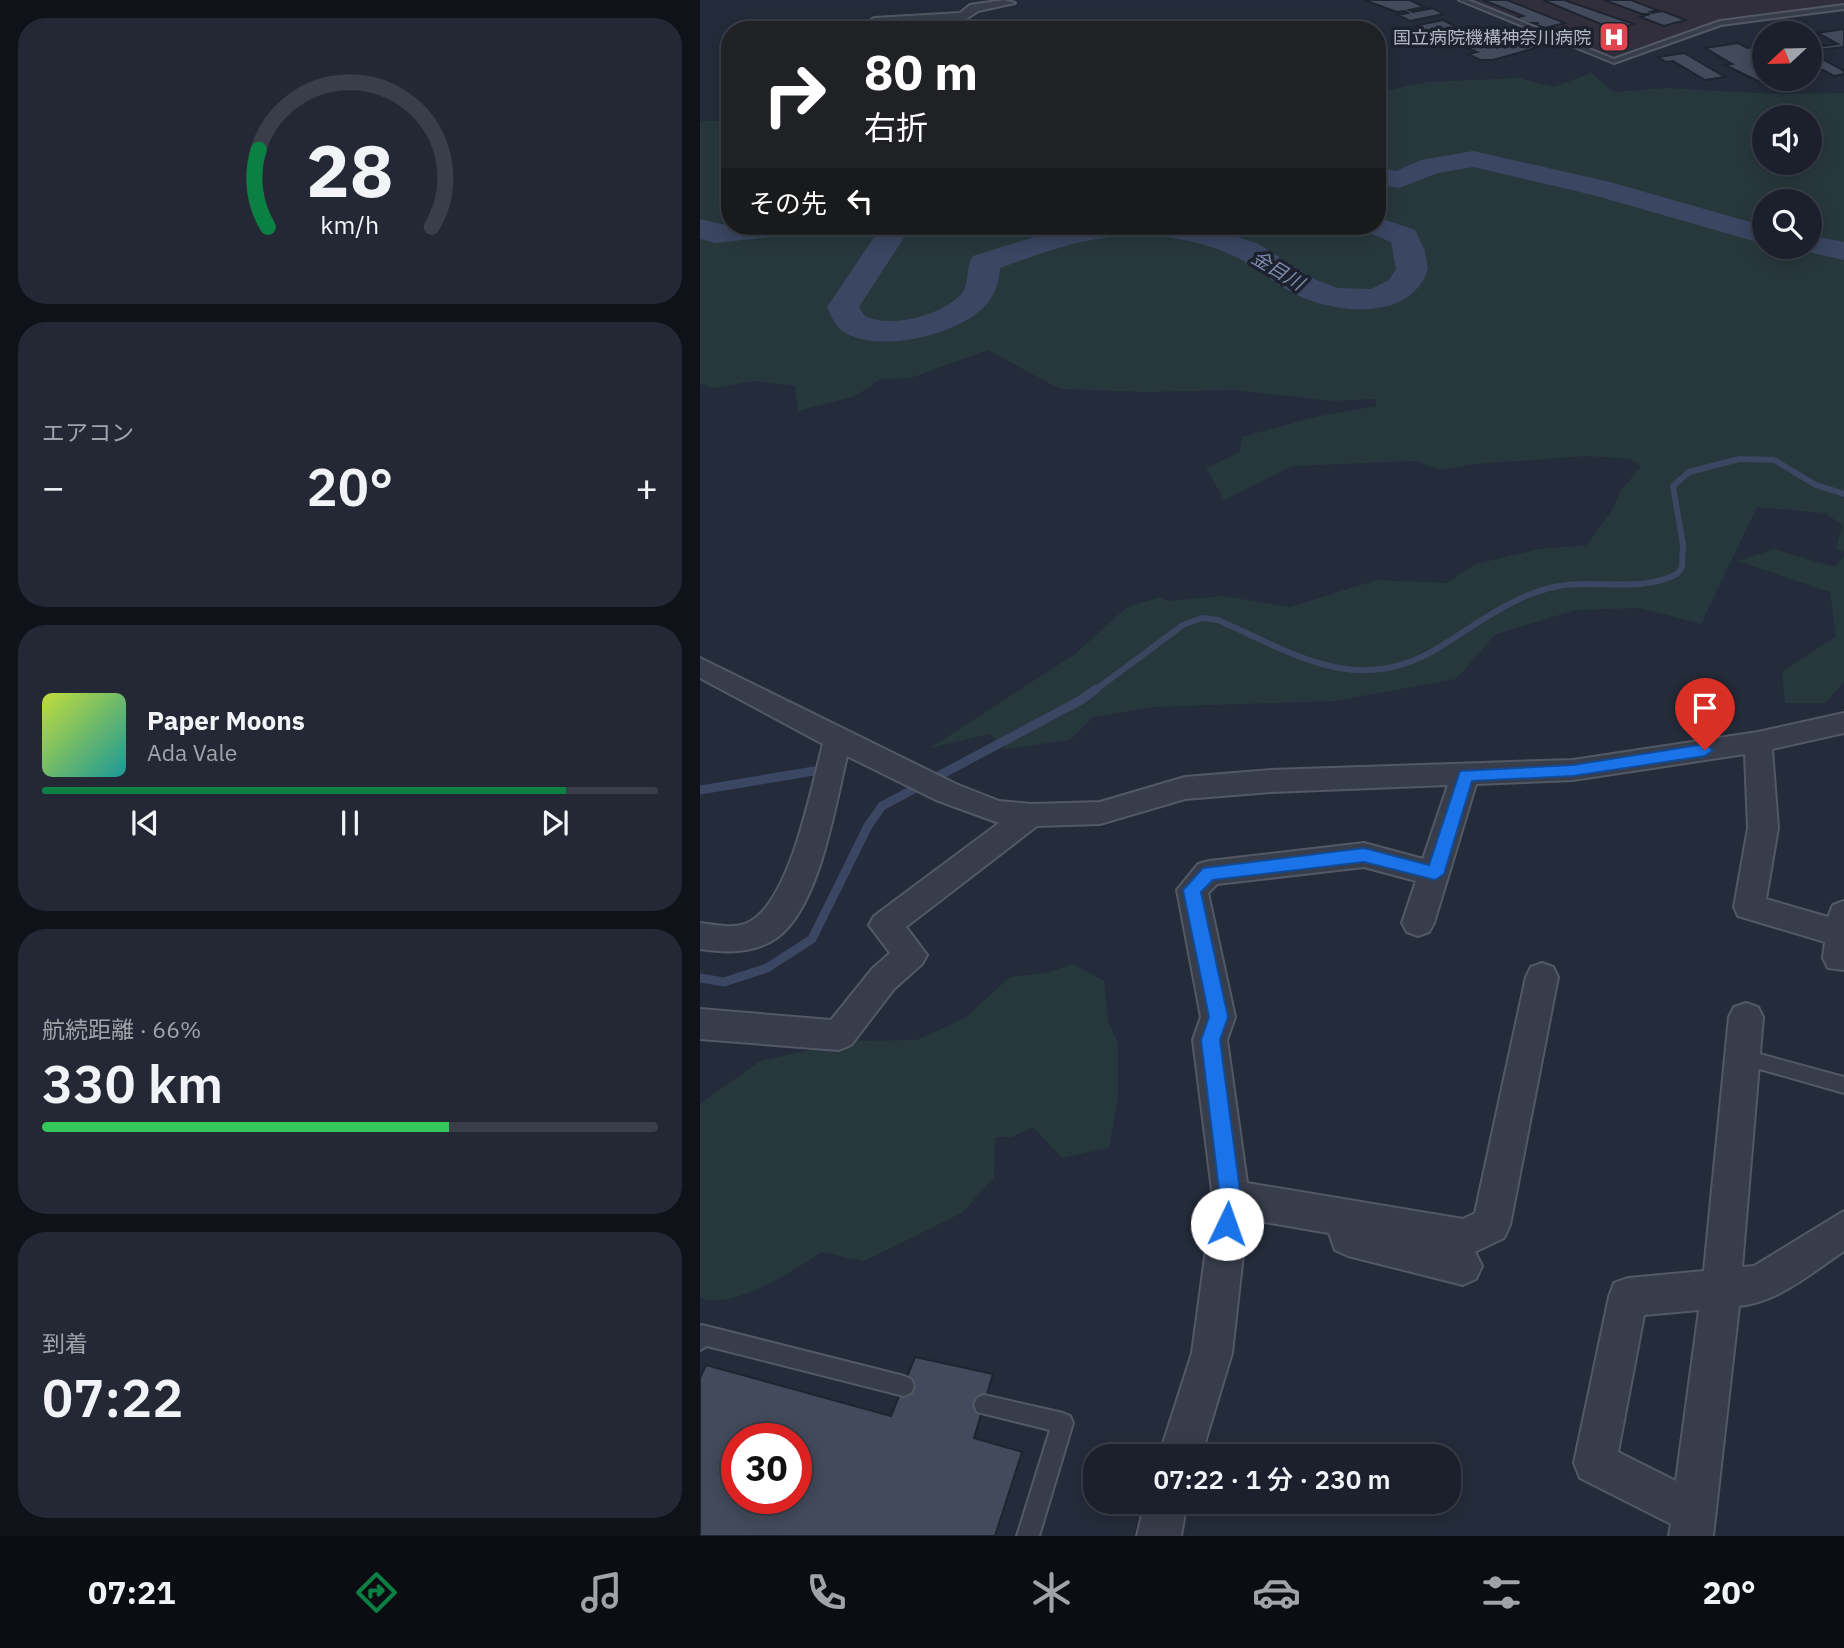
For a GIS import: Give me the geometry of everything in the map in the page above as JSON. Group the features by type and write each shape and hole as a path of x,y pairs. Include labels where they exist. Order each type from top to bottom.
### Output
{"street":[{"path":"879,21 908,15 963,17 983,6 1011,5"},
{"path":"700,667 838,740 946,792 997,812 1031,815 1100,813 1185,788 1334,778 1573,771 1758,742 1844,723"},
{"path":"700,936 723,942 758,932 781,915 798,889 838,740"},
{"path":"1758,742 1763,828 1747,917 1841,935"},
{"path":"1418,923 1465,775"},
{"path":"700,1024 839,1035 883,979 911,955 885,925 1031,815"},
{"path":"1184,1444 1212,1353 1231,1198 1210,1040 1219,1017 1192,890 1209,873 1364,855 1435,874"},
{"path":"1231,1198 1464,1238 1491,1225 1542,977"},
{"path":"1746,1017 1721,1291 1692,1525 1595,1463 1628,1297 1721,1291 1760,1286 1844,1229"},
{"path":"1348,1218 1348,1237 1463,1266"},
{"path":"1159,1536 1164,1514"}],"lane":[{"path":"1462,0 1614,61 1720,23 1844,7"},
{"path":"1741,1057 1844,1085"},
{"path":"700,1340 702,1335 904,1386"},
{"path":"984,1405 1063,1423 1028,1536"}],"shaded area":[{"name":"国立病院機構神奈川病院","path":"1469,0 1844,2 1809,9 1724,18 1613,57 1604,56"},
{"path":"1591,73 1615,92 1666,88 1772,94 1844,93 1844,552 1836,549 1842,525 1825,513 1757,507 1701,624 1639,608 1576,610 1496,634 1456,679 1335,701 1154,707 1093,717 1070,740 1006,749 989,734 930,748 1075,654 1127,607 1161,597 1167,601 1223,596 1290,607 1377,580 1446,583 1476,564 1539,549 1587,545 1614,507 1620,492 1641,466 1630,459 1588,456 1475,464 1440,470 1416,461 1292,466 1224,500 1206,468 1239,453 1242,437 1315,417 1376,406 1376,399 1331,401 1236,390 1146,392 1060,389 988,350 911,378 881,379 855,396 798,411 795,386 754,381 714,388 700,384 700,121 721,121 721,235 1386,235 1386,91 1427,82 1519,78 1554,87"},
{"path":"1774,549 1835,567 1844,556 1844,681 1826,703 1785,703 1782,672 1836,636 1830,592 1737,561"},
{"path":"1073,964 1104,981 1108,1021 1118,1043 1118,1097 1109,1148 1062,1158 1033,1127 1012,1137 995,1137 994,1177 962,1213 864,1261 821,1252 780,1278 745,1294 728,1299 700,1298 700,1104 760,1061 850,1041 917,1040 965,1018 1010,977 1047,973"}],"building":[{"path":"1364,0 1410,0 1424,7 1409,10 1413,12 1433,8 1444,14 1410,21 1398,15 1408,13 1405,11 1397,12"},
{"path":"1483,0 1507,0 1565,23 1545,28 1533,24 1539,23 1527,23 1515,18 1523,16"},
{"path":"1543,0 1564,0 1634,24 1615,30"},
{"path":"1604,0 1631,0 1657,10 1650,12 1652,13 1662,11 1686,20 1664,26 1640,17 1650,14 1642,14"},
{"path":"1443,20 1480,39 1451,46 1414,26"},
{"path":"1844,29 1844,47 1822,50 1822,45 1838,44 1822,36 1822,32"},
{"path":"1514,37 1539,47 1493,60 1480,60 1468,54 1477,52 1467,48 1485,43 1480,41"},
{"path":"1738,43 1747,48 1752,47 1752,78 1725,65 1732,64 1705,48"},
{"path":"1684,53 1725,77 1705,80 1673,61 1666,62 1658,57"},
{"path":"1822,59 1844,71 1844,74 1834,76 1823,70"},
{"path":"915,1357 993,1374 974,1438 1022,1452 995,1536 700,1536 700,1378 706,1365 891,1416"}],"waterway":[{"name":"金目川","path":"1386,178 1399,180 1431,166 1473,159 1600,188 1752,232"},
{"name":"金目川","path":"700,228 715,234 721,233"},
{"name":"金目川","path":"1199,235 1254,254 1301,285 1320,293 1344,299 1368,300 1379,298 1400,287 1412,269 1410,251 1404,236 1386,229"},
{"name":"金目川","path":"891,235 843,307 850,321 863,329 900,331 941,320 970,303 978,294 984,263 1070,235"},
{"name":"金目川","path":"1822,246 1844,251"},
{"path":"1094,691 1183,625 1202,618 1218,620 1302,658 1329,666 1356,670 1384,669 1413,661 1532,593 1562,585 1629,585 1661,580 1677,574 1682,567 1683,545 1673,486 1689,472 1739,459 1774,460 1816,485 1844,494"},
{"path":"700,978 724,982 767,968 812,939 868,826 882,806 1081,700 1096,689"},
{"path":"700,790 814,771"}],"place":[{"name":"国立病院機構神奈川病院","path":"1614,37"}],"route":[{"path":"1227,1224 1231,1198 1210,1040 1219,1017 1192,890 1209,873 1364,855 1435,874 1465,775 1573,771 1705,750"}]}
